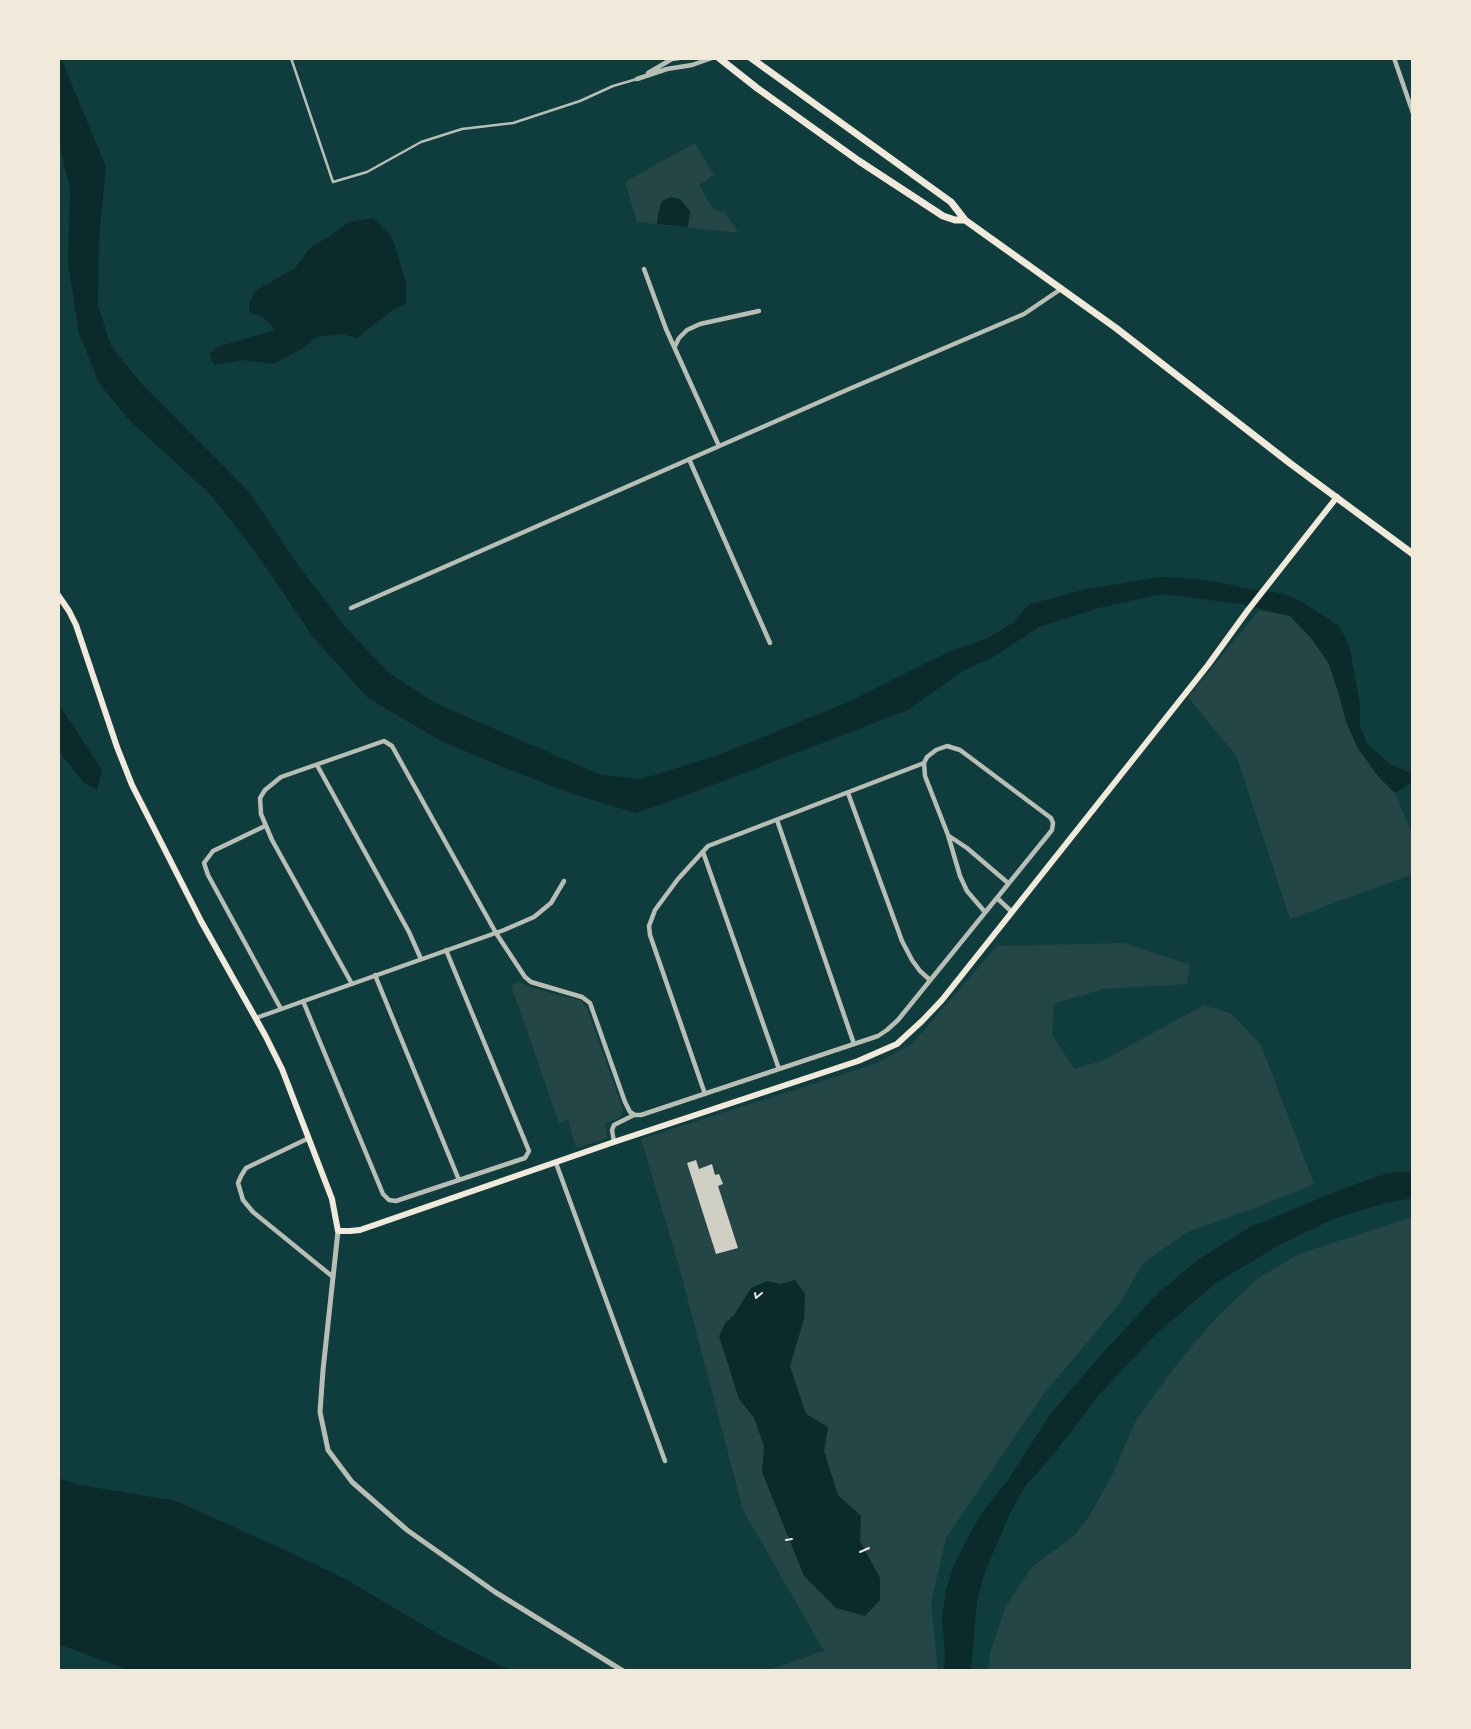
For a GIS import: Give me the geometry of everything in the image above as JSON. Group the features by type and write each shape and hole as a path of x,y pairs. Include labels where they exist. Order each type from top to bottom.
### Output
{"main road":[{"path":"719,58 859,161 943,216 965,220"},
{"path":"751,58 951,202 965,220 1116,328 1291,464 1413,554"},
{"path":"58,595 76,625 132,785 201,921 282,1069 332,1199 338,1231 360,1230 858,1061 897,1044 942,1000 1208,665 1337,497"}],"street":[{"path":"637,79 672,59 679,58"},
{"path":"637,79 712,58"},
{"path":"1394,58 1413,113"},
{"path":"644,269 719,446"},
{"path":"351,608 1024,314 1061,289"},
{"path":"675,347 687,330 700,324 759,311"},
{"path":"689,459 770,643"},
{"path":"352,984 265,826 260,798 265,790 281,777 384,741 392,746 496,933 525,977 531,982 582,997 590,1003 625,1102 630,1112 635,1115"},
{"path":"614,1142 614,1125 635,1115 878,1036 898,1020 1052,830 1051,818 960,750 947,746 927,757 924,764 925,776 948,835 960,876 967,891 985,912"},
{"path":"705,1094 650,935 649,926 655,910 708,846 924,764"},
{"path":"317,765 409,932 421,959"},
{"path":"848,793 902,941 912,960 930,980"},
{"path":"777,820 854,1044"},
{"path":"265,826 213,851 204,863 281,1009"},
{"path":"948,835 1008,883"},
{"path":"702,852 779,1069"},
{"path":"256,1018 534,917 551,903 564,881"},
{"path":"997,898 1012,912"},
{"path":"303,1001 383,1194 389,1200 396,1201 525,1158 529,1151 446,950"},
{"path":"375,975 459,1180"},
{"path":"309,1138 246,1168 238,1183 243,1200 253,1213 334,1278"},
{"path":"556,1163 665,1461"},
{"path":"338,1231 320,1412 328,1450 352,1482 407,1530 495,1592 623,1671"}],"lane":[{"path":"291,58 333,182 367,172 421,142 462,129 513,122 580,101 613,86 637,79"}],"path":[{"path":"755,1293 756,1298 762,1293"},
{"path":"786,1540 792,1539"},
{"path":"860,1552 869,1548"}],"shaded area":[{"path":"58,58 61,58 106,167 99,239 98,305 111,346 141,383 251,494 295,561 347,629 389,673 437,704 601,775 642,779 721,754 846,703 951,651 988,638 1014,622 1028,605 1086,589 1163,577 1207,580 1285,594 1339,626 1349,645 1360,703 1360,726 1368,745 1390,764 1413,774 1413,786 1409,784 1395,793 1378,776 1357,747 1328,662 1311,638 1290,616 1241,604 1162,594 1102,607 1039,627 995,656 961,672 908,710 636,813 576,795 439,740 368,698 313,637 254,550 210,494 128,419 99,383 79,333 68,263 70,189 58,139"},
{"path":"695,143 714,175 699,185 711,206 725,213 739,233 637,222 625,182"},
{"path":"670,197 680,199 690,211 688,227 657,224 662,201"},
{"path":"373,218 392,237 406,282 406,304 391,311 357,338 343,334 316,337 306,346 274,364 243,360 214,365 209,354 217,347 275,330 264,318 249,312 255,291 295,268 310,248 349,222"},
{"path":"1259,610 1290,616 1311,638 1328,662 1346,721 1378,776 1395,793 1413,836 1413,874 1290,919 1237,757 1188,697"},
{"path":"58,703 102,770 97,790 83,782 58,750"},
{"path":"1125,943 1190,965 1187,984 1103,989 1054,1004 1052,1034 1074,1069 1102,1061 1204,1005 1232,1014 1261,1045 1314,1184 1188,1232 1143,1263 1120,1303 1043,1395 946,1538 931,1603 938,1671 766,1671 824,1651 743,1510 680,1270 641,1139 875,1064 912,1044 997,946"},
{"path":"520,982 532,988 582,1001 588,1011 623,1110 619,1118 605,1123 607,1138 576,1148 568,1120 559,1123 511,985"},
{"path":"1413,1171 1413,1198 1385,1203 1333,1219 1279,1245 1216,1283 1157,1333 1098,1396 1053,1455 1026,1485 1011,1511 985,1572 977,1602 971,1671 944,1671 942,1619 946,1590 954,1565 981,1514 1008,1480 1051,1413 1155,1296 1196,1261 1250,1227 1388,1173"},
{"path":"1413,1217 1413,1671 988,1671 990,1653 1005,1608 1032,1567 1074,1536 1088,1518 1113,1474 1135,1422 1174,1368 1215,1319 1257,1279 1301,1253"},
{"path":"795,1280 805,1294 804,1319 790,1366 806,1414 828,1427 824,1451 838,1495 861,1516 860,1541 880,1578 880,1600 865,1616 836,1608 804,1576 762,1472 764,1446 754,1418 739,1399 719,1336 725,1323 734,1315 751,1288 767,1281 781,1284"},
{"path":"58,1478 80,1485 176,1501 347,1580 445,1638 512,1671 132,1671 58,1644"}],"building":[{"path":"696,1160 699,1169 712,1164 715,1175 719,1174 723,1184 718,1186 738,1248 716,1254 687,1163"}]}
